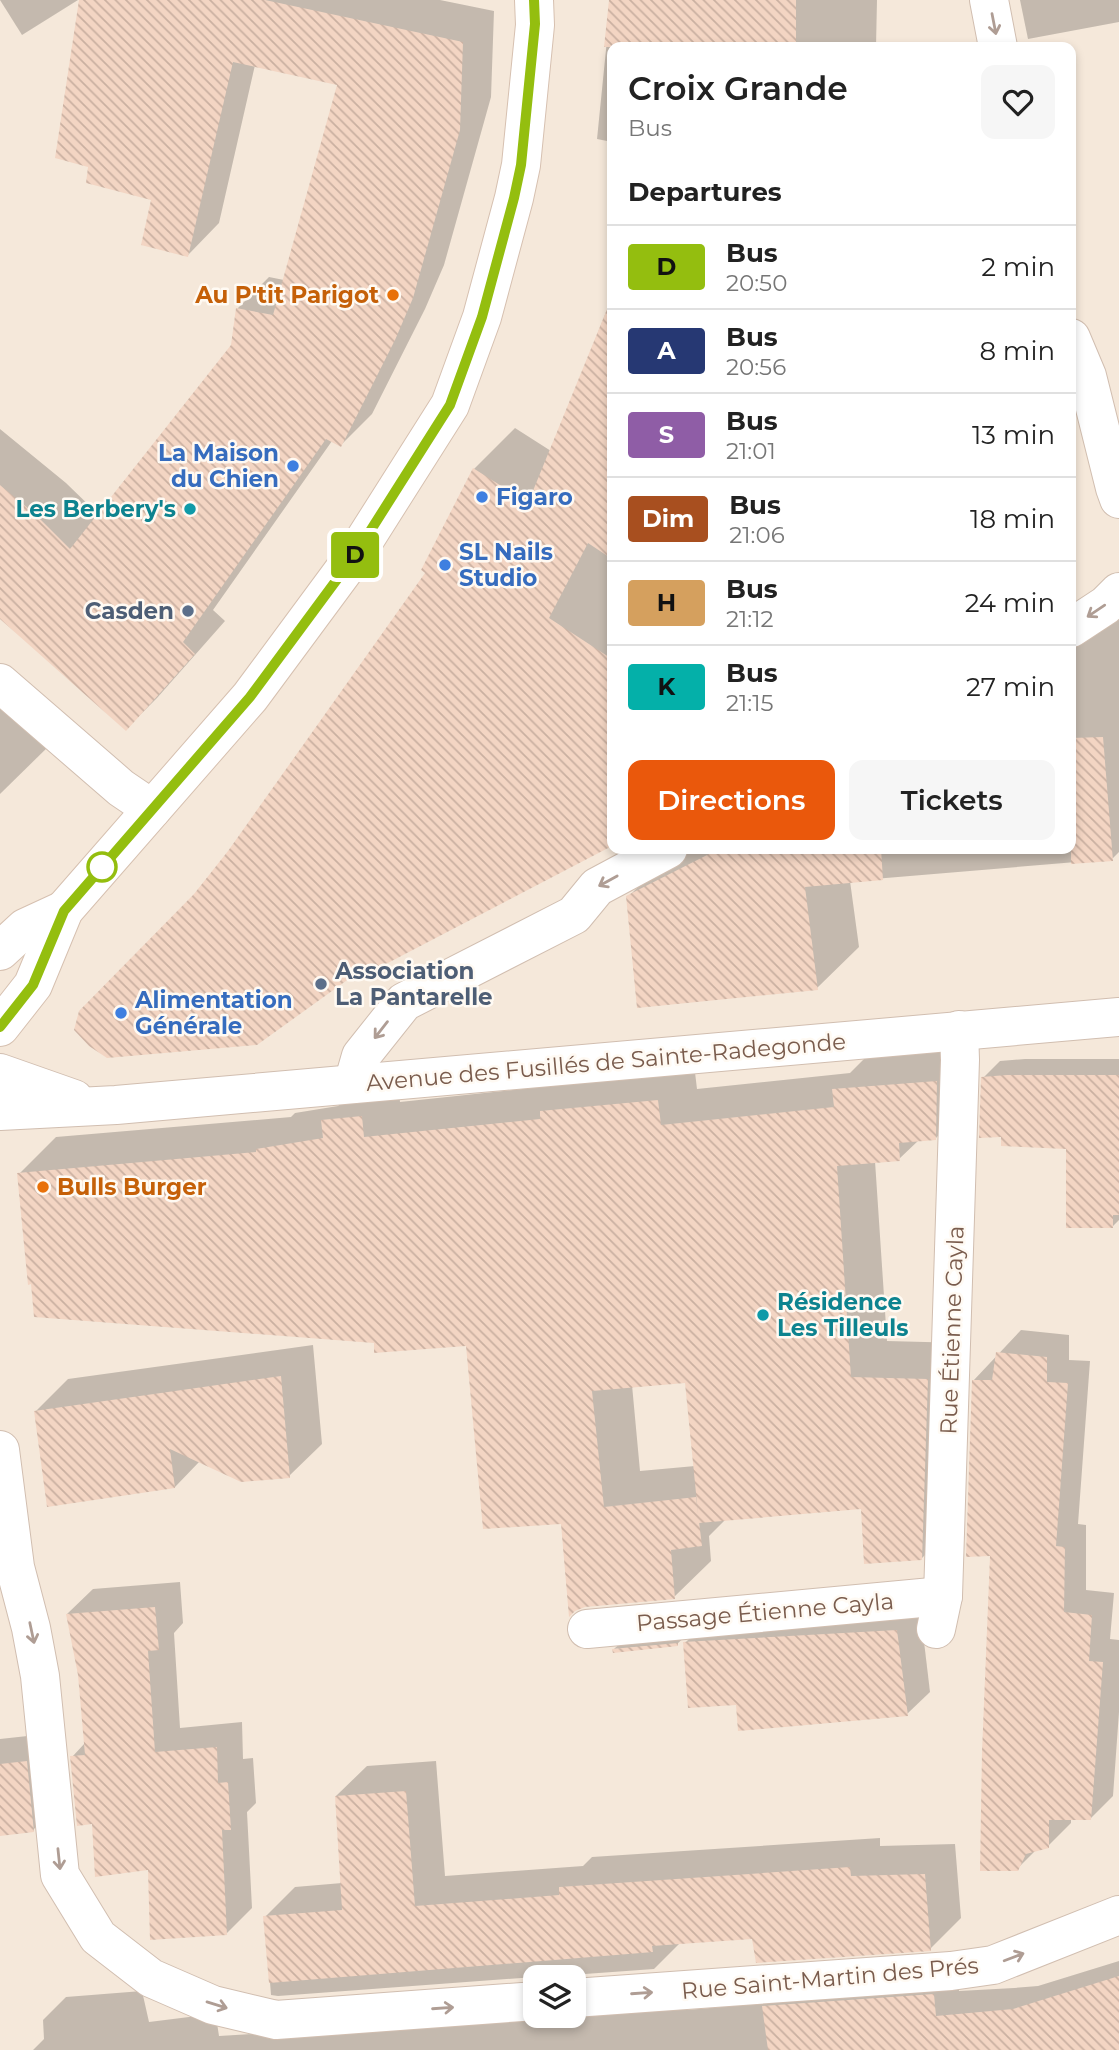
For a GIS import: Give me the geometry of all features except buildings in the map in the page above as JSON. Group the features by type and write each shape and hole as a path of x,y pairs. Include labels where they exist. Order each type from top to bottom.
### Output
{"street":[{"path":"0,1027 33,985 64,911 250,697 355,555 450,405 482,317 517,187 525,139 535,24 534,0"},
{"path":"989,0 997,42"},
{"path":"1076,350 1087,376 1119,499"},
{"path":"1076,625 1106,605 1119,592"},
{"path":"0,683 121,788 152,809"},
{"path":"353,1084 360,1056 404,1002 574,915 597,887 659,854"},
{"path":"0,951 25,928 64,911"},
{"name":"Avenue des Fusillés de Sainte-Radegonde","path":"0,1111 353,1084 1119,1017"},
{"name":"Rue Étienne Cayla","path":"940,1612 960,1074 959,1030"},
{"name":"Avenue des Fusillés de Sainte-Radegonde","path":"0,1073 93,1105"},
{"path":"0,1450 16,1567 40,1676 60,1875 98,1937 151,1978 213,2005 276,2020 523,2002"},
{"path":"0,1611 16,1567"},
{"name":"Passage Étienne Cayla","path":"587,1629 940,1612"},
{"name":"Rue Saint-Martin des Prés","path":"586,1997 951,1971 993,1965 1119,1915"}],"shaded area":[{"path":"0,0 1119,0 1119,2050 0,2050"}],"bus line":[{"name":"D","path":"0,1027 33,985 64,911 250,697 355,555 450,405 482,317 521,165 535,24 534,0"}],"place":[{"name":"Au P'tit Parigot","path":"393,295"},
{"name":"La Maison du Chien","path":"293,466"},
{"name":"Figaro","path":"482,497"},
{"name":"Les Berbery's","path":"190,509"},
{"name":"SL Nails Studio","path":"445,565"},
{"name":"Casden","path":"188,611"},
{"name":"Association La Pantarelle","path":"321,984"},
{"name":"Alimentation Générale","path":"121,1013"},
{"name":"Bulls Burger","path":"43,1187"},
{"name":"Résidence Les Tilleuls","path":"763,1315"}]}
